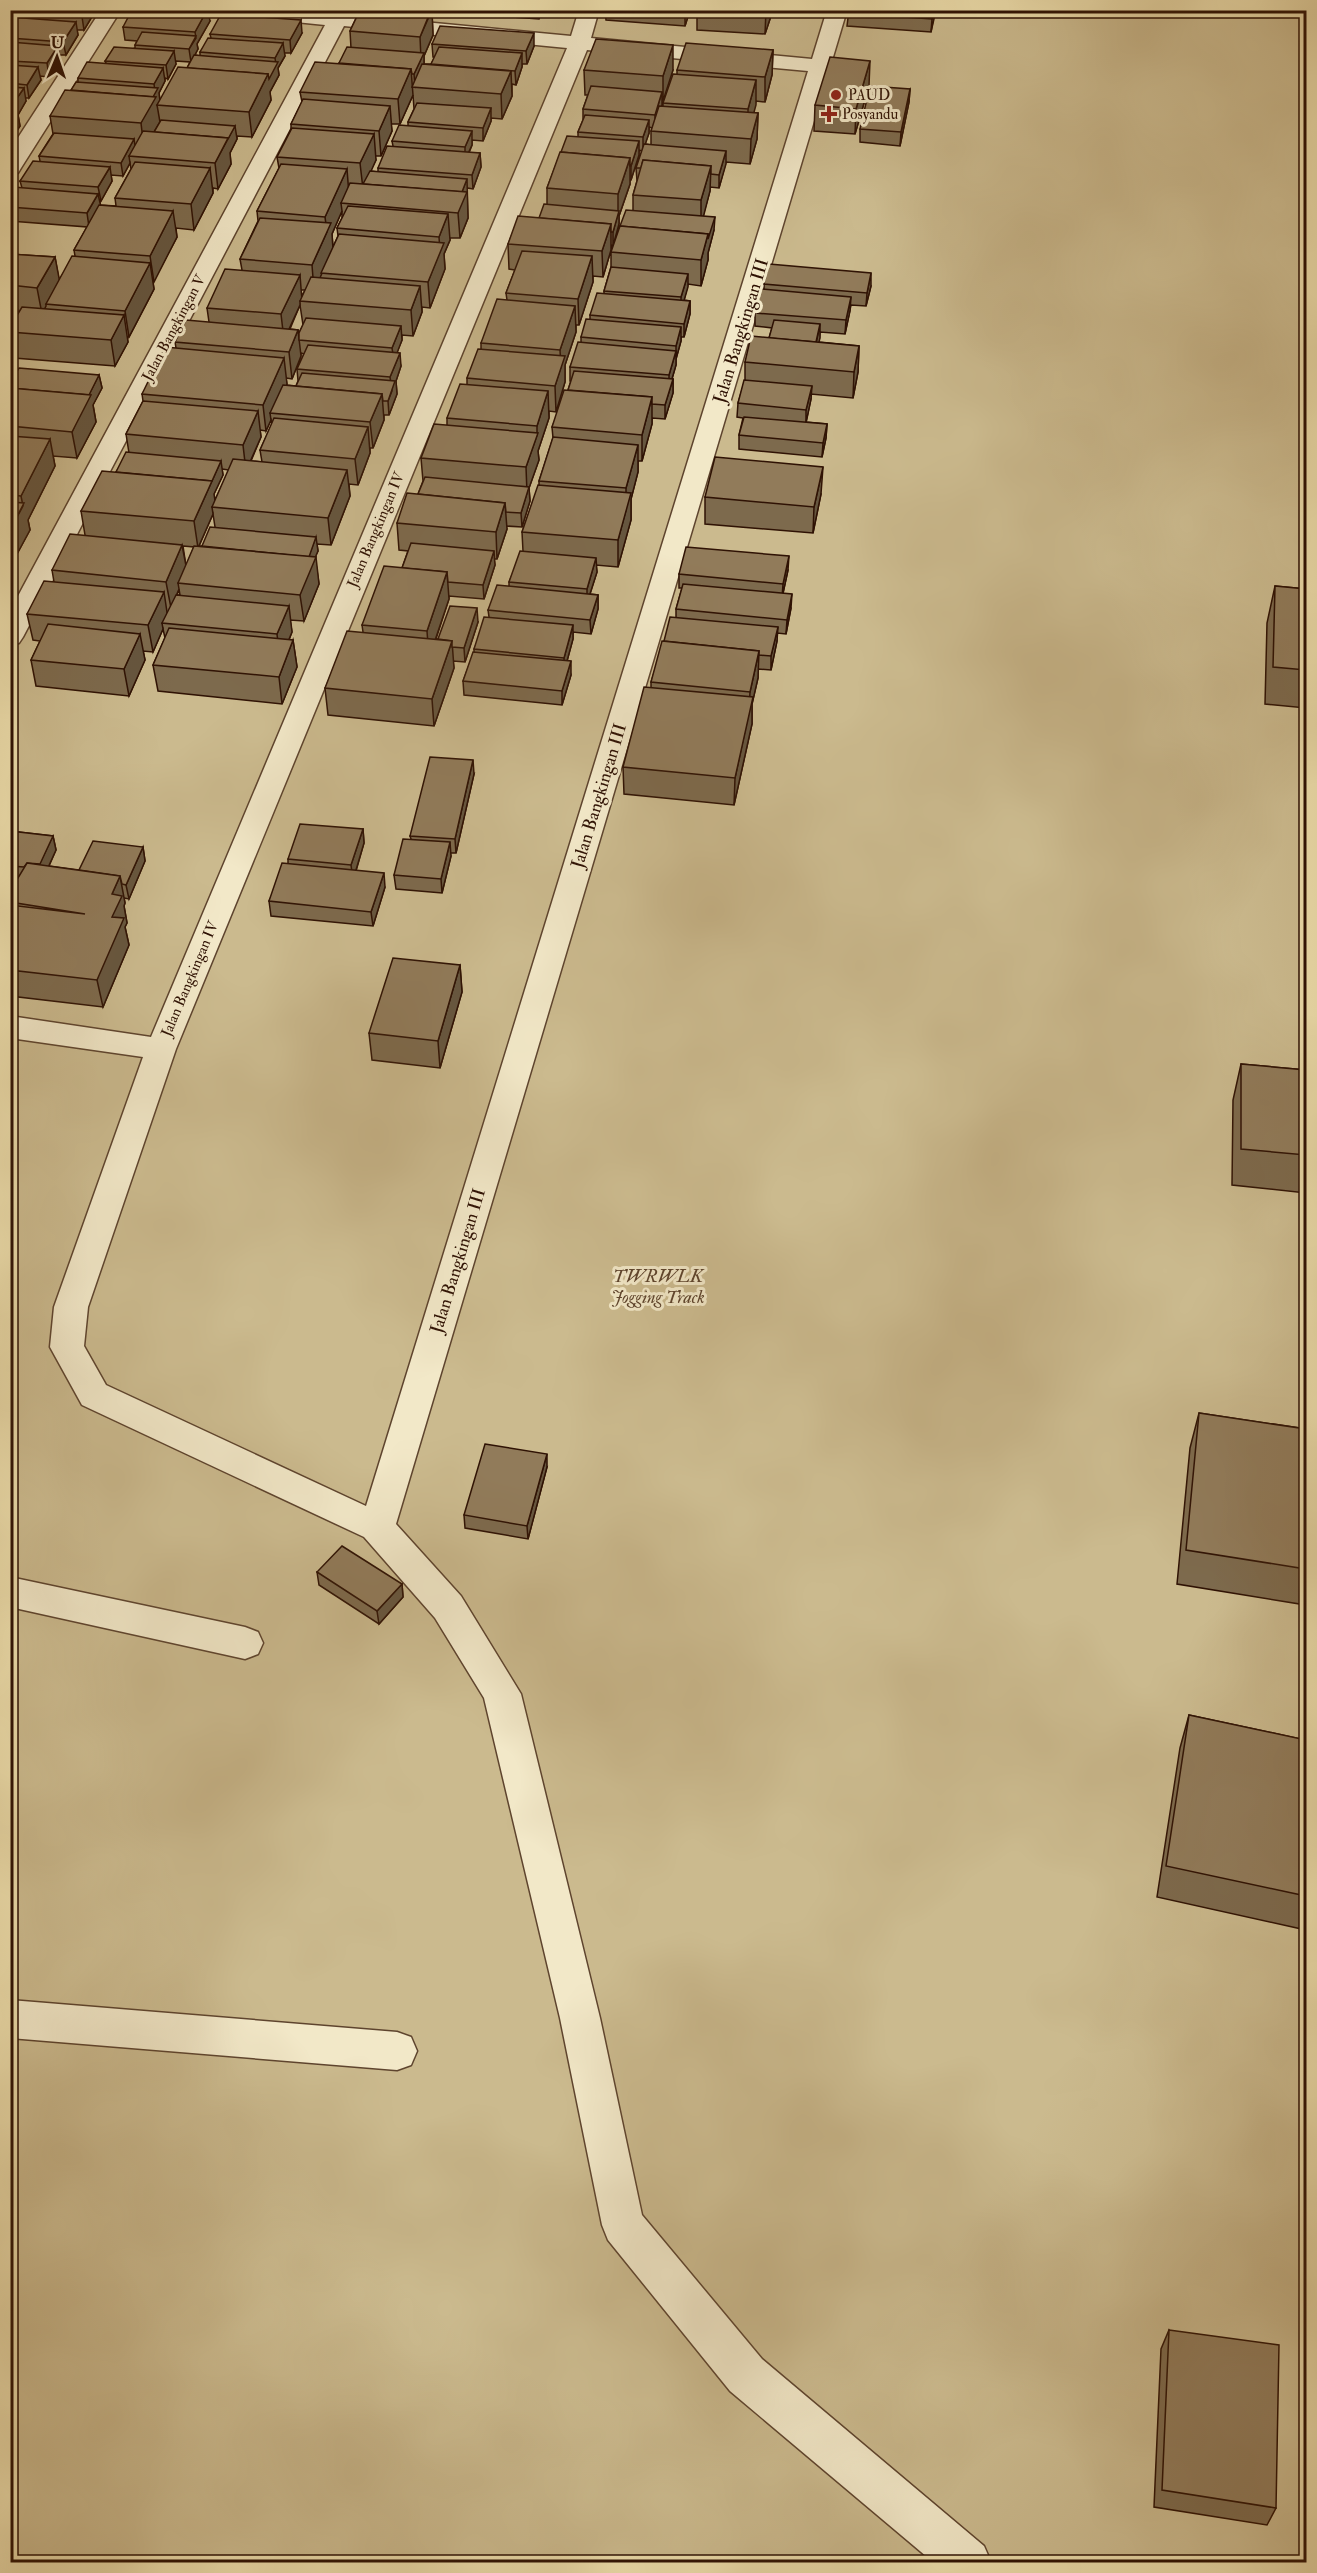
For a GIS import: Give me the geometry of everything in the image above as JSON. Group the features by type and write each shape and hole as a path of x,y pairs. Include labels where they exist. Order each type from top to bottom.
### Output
{"street":[{"path":"10,168 111,10"},
{"path":"237,10 341,15 821,66"},
{"name":"Jalan Bangkingan IV","path":"377,1527 94,1395 67,1347 71,1306 161,1049 579,41 589,10"},
{"name":"Jalan Bangkingan III","path":"377,1527 837,10"},
{"name":"Jalan Bangkingan V","path":"10,637 341,15"},
{"path":"10,1028 161,1049"},
{"path":"377,1527 448,1607 502,1694 580,2018 624,2225 746,2375 968,2562"},
{"path":"10,1592 245,1643"},
{"path":"10,2019 397,2051"}],"green space":[{"name":"TWRWLK Jogging Track","path":"11,11 1306,11 1306,2562 11,2562"}],"building":[{"path":"132,10 207,10 195,32 123,27"},
{"path":"360,10 431,10 420,37 350,31"},
{"path":"849,10 934,10 932,19 848,13"},
{"path":"221,14 301,20 290,40 210,34"},
{"path":"10,17 76,22 63,42 10,38"},
{"path":"440,26 534,33 526,51 432,44"},
{"path":"142,32 196,36 189,49 135,45"},
{"path":"208,38 283,43 275,58 200,52"},
{"path":"596,39 673,45 663,76 584,70"},
{"path":"10,42 58,46 47,63 10,61"},
{"path":"686,43 773,50 765,77 677,70"},
{"path":"114,47 174,51 166,65 105,61"},
{"path":"347,47 424,53 412,74 411,69 339,63"},
{"path":"439,47 522,53 515,71 431,64"},
{"path":"194,55 278,62 269,79 268,74 187,68"},
{"path":"830,57 870,61 856,109 815,105"},
{"path":"87,62 163,68 154,84 78,78"},
{"path":"315,62 411,69 398,99 300,92"},
{"path":"422,64 511,71 501,94 412,87"},
{"path":"10,65 38,67 27,85 10,83"},
{"path":"178,67 268,74 249,112 157,105"},
{"path":"673,74 756,80 748,109 663,103"},
{"path":"76,82 158,88 153,97 71,90"},
{"path":"591,86 662,92 655,115 583,109"},
{"path":"870,86 910,89 901,132 860,129"},
{"path":"10,87 24,88 15,101 10,100"},
{"path":"65,90 156,97 141,123 50,116"},
{"path":"303,99 390,106 379,131 291,124"},
{"path":"417,103 491,108 483,128 408,122"},
{"path":"659,106 758,113 751,139 651,131"},
{"path":"585,115 649,120 643,137 578,132"},
{"path":"161,120 235,126 228,139 154,132"},
{"path":"399,125 472,131 465,147 392,141"},
{"path":"292,128 374,134 360,163 277,157"},
{"path":"143,131 228,138 215,163 129,156"},
{"path":"54,133 134,139 121,163 39,156"},
{"path":"567,136 639,141 630,166 630,158 561,152"},
{"path":"644,144 726,151 719,175 711,174 711,166 643,160 641,168 636,168"},
{"path":"387,146 480,153 472,175 378,168"},
{"path":"560,152 630,158 618,194 547,188"},
{"path":"643,160 711,166 701,200 633,195"},
{"path":"33,161 110,167 98,187 20,181"},
{"path":"135,162 210,168 191,204 115,198"},
{"path":"281,164 347,169 325,217 257,211"},
{"path":"370,171 467,179 462,192 363,184"},
{"path":"350,183 467,192 458,213 341,203"},
{"path":"13,187 98,194 87,213 10,207 10,191"},
{"path":"544,204 619,211 613,232 611,232 611,224 539,218"},
{"path":"99,205 173,211 150,256 74,250"},
{"path":"348,206 448,214 439,237 337,228"},
{"path":"626,210 715,217 708,239 708,234 620,226"},
{"path":"518,216 611,224 602,251 508,244"},
{"path":"260,218 331,223 312,265 240,259"},
{"path":"620,226 708,234 701,260 611,252"},
{"path":"339,234 444,243 428,282 321,273"},
{"path":"522,251 592,256 578,299 506,293"},
{"path":"10,254 55,257 37,288 10,285"},
{"path":"72,256 150,263 125,311 46,304"},
{"path":"769,264 871,273 867,293 764,284"},
{"path":"611,267 688,274 681,297 604,291"},
{"path":"225,269 300,275 281,314 207,308"},
{"path":"311,277 420,286 411,310 300,301"},
{"path":"761,289 851,297 846,320 755,313"},
{"path":"597,293 690,301 684,324 590,315"},
{"path":"497,299 575,306 560,350 481,343"},
{"path":"10,306 17,307 10,319"},
{"path":"22,307 124,315 111,340 10,332 10,327"},
{"path":"306,318 401,326 392,348 299,340 299,333"},
{"path":"586,319 681,327 676,346 581,337"},
{"path":"186,320 298,330 289,352 175,342"},
{"path":"774,320 820,324 816,342 769,338"},
{"path":"751,336 859,346 854,372 745,362"},
{"path":"578,342 676,351 669,375 570,367"},
{"path":"308,345 400,353 390,377 297,369"},
{"path":"165,347 284,358 263,405 142,394"},
{"path":"478,349 565,356 555,386 467,378"},
{"path":"19,368 99,375 89,395 10,388 10,382"},
{"path":"574,371 673,379 665,405 652,404 652,397 568,390"},
{"path":"302,373 395,381 388,401 383,401 382,394 296,386"},
{"path":"744,380 812,386 806,410 738,403"},
{"path":"460,384 548,391 537,426 447,418"},
{"path":"283,385 382,394 370,422 270,413"},
{"path":"10,388 91,395 72,432 10,426"},
{"path":"564,390 652,397 642,435 552,427"},
{"path":"143,401 258,411 243,445 126,434"},
{"path":"744,417 827,424 823,443 739,435"},
{"path":"274,418 368,427 355,459 260,450"},
{"path":"434,424 538,433 526,467 421,458"},
{"path":"10,436 50,439 21,496 10,495"},
{"path":"553,437 638,445 626,488 539,481"},
{"path":"126,452 221,461 212,481 116,472"},
{"path":"715,457 823,467 814,507 705,497"},
{"path":"233,459 347,470 328,518 212,507"},
{"path":"102,471 212,481 194,521 81,511"},
{"path":"425,477 529,487 521,513 506,512 505,503 418,494"},
{"path":"538,485 631,493 618,540 522,532"},
{"path":"407,493 505,503 496,532 397,523"},
{"path":"10,502 24,503 10,530"},
{"path":"210,527 316,537 309,557 202,546"},
{"path":"70,534 182,545 166,582 52,570"},
{"path":"411,543 494,551 483,585 448,582 447,572 402,568"},
{"path":"194,546 316,557 300,595 178,583"},
{"path":"686,547 789,556 783,584 679,574"},
{"path":"520,551 596,558 587,589 509,582"},
{"path":"384,566 447,572 427,631 362,625"},
{"path":"44,581 164,592 148,625 27,614"},
{"path":"683,584 792,594 787,620 676,609"},
{"path":"497,585 598,595 590,620 488,610"},
{"path":"1275,586 1306,589 1306,670 1273,667"},
{"path":"176,595 289,606 277,634 162,623"},
{"path":"450,606 477,608 464,648 452,647 452,641 438,639"},
{"path":"484,617 573,625 564,658 474,649"},
{"path":"670,617 778,627 771,656 759,655 759,651 664,641"},
{"path":"48,624 140,634 124,669 31,660"},
{"path":"169,628 293,640 279,677 153,665"},
{"path":"347,631 452,641 432,699 325,688"},
{"path":"662,641 759,651 750,692 651,682"},
{"path":"473,652 571,661 562,691 463,681"},
{"path":"644,687 753,697 735,778 623,767"},
{"path":"430,757 473,760 455,839 410,836"},
{"path":"300,824 363,829 351,865 288,859"},
{"path":"10,831 53,836 40,864 27,863 24,867 10,866"},
{"path":"403,839 450,842 441,879 394,875"},
{"path":"93,841 143,847 126,885 122,884 120,876 79,870"},
{"path":"27,863 120,876 112,894 122,896 112,917 124,918 97,980 10,970 10,905 85,914 10,902 10,891"},
{"path":"282,863 384,873 371,912 269,901"},
{"path":"10,874 17,874 10,888"},
{"path":"393,958 460,965 438,1041 369,1033"},
{"path":"1241,1064 1306,1070 1306,1155 1241,1149"},
{"path":"1199,1413 1306,1429 1306,1569 1186,1550"},
{"path":"485,1444 547,1454 527,1526 464,1515"},
{"path":"342,1546 402,1584 377,1611 317,1572"},
{"path":"1189,1715 1306,1740 1306,1896 1166,1866"},
{"path":"1169,2330 1279,2345 1276,2508 1162,2490"}],"place":[{"name":"PAUD","path":"836,95"},
{"name":"Posyandu","path":"829,114"}]}
